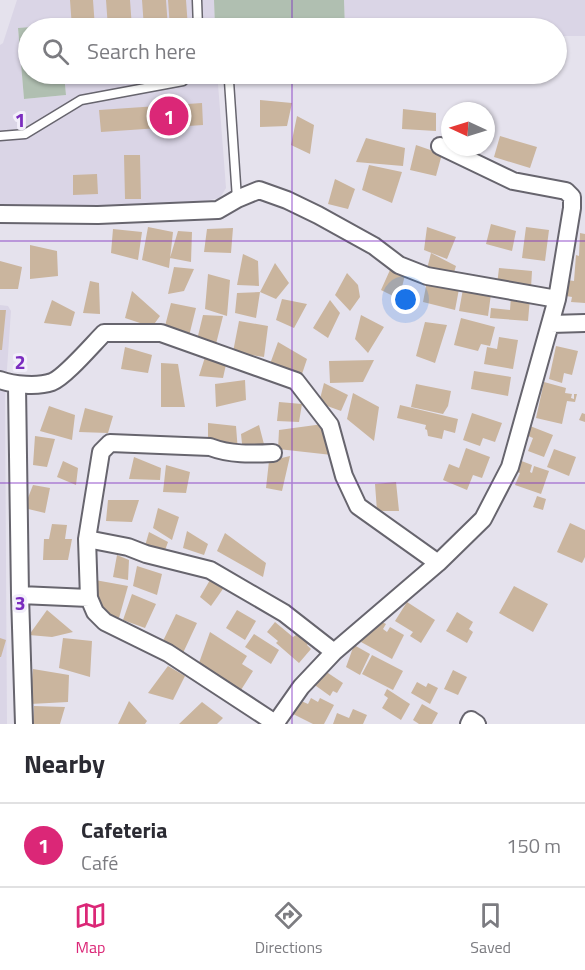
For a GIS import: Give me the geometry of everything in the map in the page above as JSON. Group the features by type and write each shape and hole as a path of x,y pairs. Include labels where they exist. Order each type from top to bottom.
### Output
{"street":[{"path":"273,453 236,454 210,447 110,443 101,452 87,539 89,598 95,612 105,622 168,653 275,724 301,687 334,652 438,563 483,519 510,467 551,324 557,299 572,197 566,191 513,181 440,146"},
{"path":"0,214 218,210 258,190 287,200 374,246 399,265 427,276 557,299"},
{"path":"551,324 585,323"},
{"path":"0,381 17,386 52,382 72,366 104,333 161,333 296,381 330,424 344,476 358,506 438,563"},
{"path":"17,386 24,724"},
{"path":"87,539 128,547 146,554 210,570 284,614 334,652"},
{"path":"20,595 89,598"},
{"path":"469,724 471,720 477,724"}],"lane":[{"path":"197,0 198,18"},
{"path":"0,136 25,134 81,100 167,84"},
{"path":"229,84 237,199"}],"shaded area":[{"path":"17,0 214,0 215,18 18,18 18,84 23,84 24,99 66,95 65,84 218,84 226,188 220,198 183,205 0,205 0,45 3,43"},
{"path":"344,0 585,0 585,36 567,36 567,18 345,18"},
{"path":"0,305 8,306 11,311 5,398 7,724 0,724"}],"green space":[{"path":"214,0 344,0 345,18 215,18"},
{"path":"23,84 65,84 66,95 24,99"}],"building":[{"path":"70,0 93,0 94,18 71,18"},
{"path":"106,0 130,0 131,18 107,18"},
{"path":"142,0 166,0 167,18 143,18"},
{"path":"168,0 186,0 187,18 169,18"},
{"path":"260,100 292,103 287,126 260,127"},
{"path":"202,103 203,125 101,132 99,110"},
{"path":"403,109 436,113 436,131 402,129"},
{"path":"297,116 314,125 310,154 291,145"},
{"path":"500,136 537,147 530,168 494,157"},
{"path":"366,138 405,148 403,166 356,162"},
{"path":"416,145 441,154 436,176 410,170"},
{"path":"124,155 140,155 141,199 125,199"},
{"path":"369,165 402,172 392,203 362,190"},
{"path":"97,174 98,194 73,195 73,175"},
{"path":"335,179 355,189 348,209 328,204"},
{"path":"491,224 516,231 512,251 486,244"},
{"path":"148,227 173,232 169,268 142,260"},
{"path":"427,227 456,237 447,259 424,250"},
{"path":"526,227 549,230 545,261 522,258"},
{"path":"233,228 231,253 204,252 207,229"},
{"path":"113,229 142,232 138,260 111,253"},
{"path":"178,231 192,232 191,262 170,258"},
{"path":"580,233 585,234 585,303 571,302 572,297 566,296 567,280 574,281 576,255 579,256"},
{"path":"30,245 57,251 58,276 30,279"},
{"path":"431,253 456,266 452,279 427,269"},
{"path":"243,254 258,261 259,286 237,285"},
{"path":"0,261 22,267 18,289 0,289"},
{"path":"275,263 289,283 276,299 260,292"},
{"path":"174,267 194,269 184,291 168,294"},
{"path":"499,268 532,271 531,288 497,285"},
{"path":"390,270 406,271 399,299 381,290"},
{"path":"347,273 358,285 360,297 350,311 335,295"},
{"path":"208,274 230,280 227,316 205,309"},
{"path":"90,281 99,283 100,314 83,313"},
{"path":"427,281 459,289 455,310 423,302"},
{"path":"463,289 491,294 488,316 459,311"},
{"path":"132,291 160,316 152,327 125,318"},
{"path":"260,292 256,318 235,313 237,293"},
{"path":"511,296 530,298 528,321 490,318 491,308 510,310"},
{"path":"282,299 307,304 294,328 276,320"},
{"path":"52,300 75,312 71,326 44,323"},
{"path":"330,300 340,313 328,338 313,328"},
{"path":"171,303 196,308 189,336 165,326"},
{"path":"0,310 6,310 2,350 0,350"},
{"path":"203,315 223,316 216,344 197,340"},
{"path":"361,315 384,327 368,353 355,339"},
{"path":"461,318 495,327 490,346 481,344 478,351 454,345"},
{"path":"239,321 268,326 264,357 233,352"},
{"path":"425,322 447,325 435,363 416,356"},
{"path":"499,337 518,340 513,369 484,364 487,347 497,349"},
{"path":"278,342 307,359 302,374 270,364"},
{"path":"556,346 578,351 572,375 564,373 562,383 549,379"},
{"path":"125,347 152,355 148,373 121,369"},
{"path":"206,354 227,360 223,378 199,376"},
{"path":"374,360 363,382 330,383 329,361"},
{"path":"161,363 178,364 185,407 161,407"},
{"path":"474,371 511,377 508,396 471,389"},
{"path":"245,380 246,400 216,407 215,384"},
{"path":"544,382 566,388 565,393 572,394 571,398 574,399 574,394 577,394 575,402 567,401 562,424 536,418"},
{"path":"324,383 348,395 341,411 319,403"},
{"path":"416,384 451,391 448,406 443,414 411,407"},
{"path":"353,393 379,407 374,441 347,419"},
{"path":"279,402 302,404 299,422 277,421"},
{"path":"400,405 458,419 455,433 444,430 442,439 428,436 426,425 397,418"},
{"path":"49,406 75,415 72,440 40,431"},
{"path":"85,408 113,416 108,433 79,432"},
{"path":"472,413 502,423 495,442 483,438 480,446 463,440"},
{"path":"582,413 585,414 585,422 579,420"},
{"path":"208,423 236,426 238,452 208,443"},
{"path":"323,424 332,455 278,449 279,430"},
{"path":"259,425 265,448 243,453 241,434"},
{"path":"530,426 553,435 544,457 528,451 533,438 526,435"},
{"path":"35,436 55,439 47,467 33,465"},
{"path":"466,448 490,457 482,478 473,475 467,490 443,480 449,464 459,468"},
{"path":"554,449 576,457 569,476 547,467"},
{"path":"290,456 282,491 266,488 269,461"},
{"path":"134,457 161,468 160,480 129,479"},
{"path":"519,460 532,465 530,472 532,473 534,466 549,471 541,494 515,485 520,473 515,471"},
{"path":"63,461 78,468 76,485 57,477"},
{"path":"166,465 190,472 186,493 163,492"},
{"path":"396,482 399,511 377,511 375,484"},
{"path":"33,485 50,488 45,513 24,508"},
{"path":"537,496 546,499 543,510 533,507"},
{"path":"108,500 139,500 132,522 106,521"},
{"path":"158,508 179,517 172,540 153,528"},
{"path":"570,523 585,530 585,557 582,563 557,552"},
{"path":"52,524 67,525 65,539 72,539 68,560 43,560 44,539 49,539"},
{"path":"187,531 208,544 204,555 183,548"},
{"path":"149,532 168,542 164,553 145,546"},
{"path":"225,533 266,563 263,577 217,551"},
{"path":"117,555 129,560 128,580 113,577"},
{"path":"137,566 162,574 157,595 133,586"},
{"path":"95,580 128,586 119,618 100,612"},
{"path":"210,580 225,586 211,606 200,597"},
{"path":"514,586 548,604 533,632 499,613"},
{"path":"132,594 156,604 145,628 123,620"},
{"path":"407,602 435,620 421,643 410,636 413,632 395,621"},
{"path":"47,610 73,632 52,637 29,635"},
{"path":"237,610 256,621 245,640 226,628"},
{"path":"457,612 473,622 469,629 473,632 467,643 446,631"},
{"path":"176,614 197,623 183,653 162,643"},
{"path":"378,620 386,624 383,629 387,632 390,627 404,635 392,659 361,642 372,621"},
{"path":"275,622 293,637 302,631 311,639 307,645 311,649 299,663 267,632"},
{"path":"210,632 247,656 242,664 253,671 241,690 199,663"},
{"path":"254,634 279,650 271,664 245,647"},
{"path":"0,638 6,640 1,657 0,657"},
{"path":"63,638 92,641 90,677 59,668"},
{"path":"354,645 370,654 360,675 346,667"},
{"path":"372,655 403,671 393,690 362,674"},
{"path":"168,666 185,676 173,700 148,693"},
{"path":"33,669 69,675 68,702 30,704"},
{"path":"322,669 343,683 337,693 333,691 330,696 312,683"},
{"path":"453,670 467,677 458,695 444,689"},
{"path":"417,682 426,687 428,683 438,688 430,704 411,693"},
{"path":"387,689 410,704 401,720 382,708 388,698 384,695"},
{"path":"311,698 318,702 320,698 334,705 324,724 313,724 293,714 299,700 308,704"},
{"path":"129,701 147,721 145,724 118,724"},
{"path":"202,702 223,718 217,724 179,724"},
{"path":"422,704 438,713 432,724 419,724 413,720"},
{"path":"34,706 65,707 60,724 33,724"},
{"path":"353,709 367,715 363,724 333,724 337,713 349,718"}],"place":[{"name":"Cafeteria","path":"169,116"}]}
